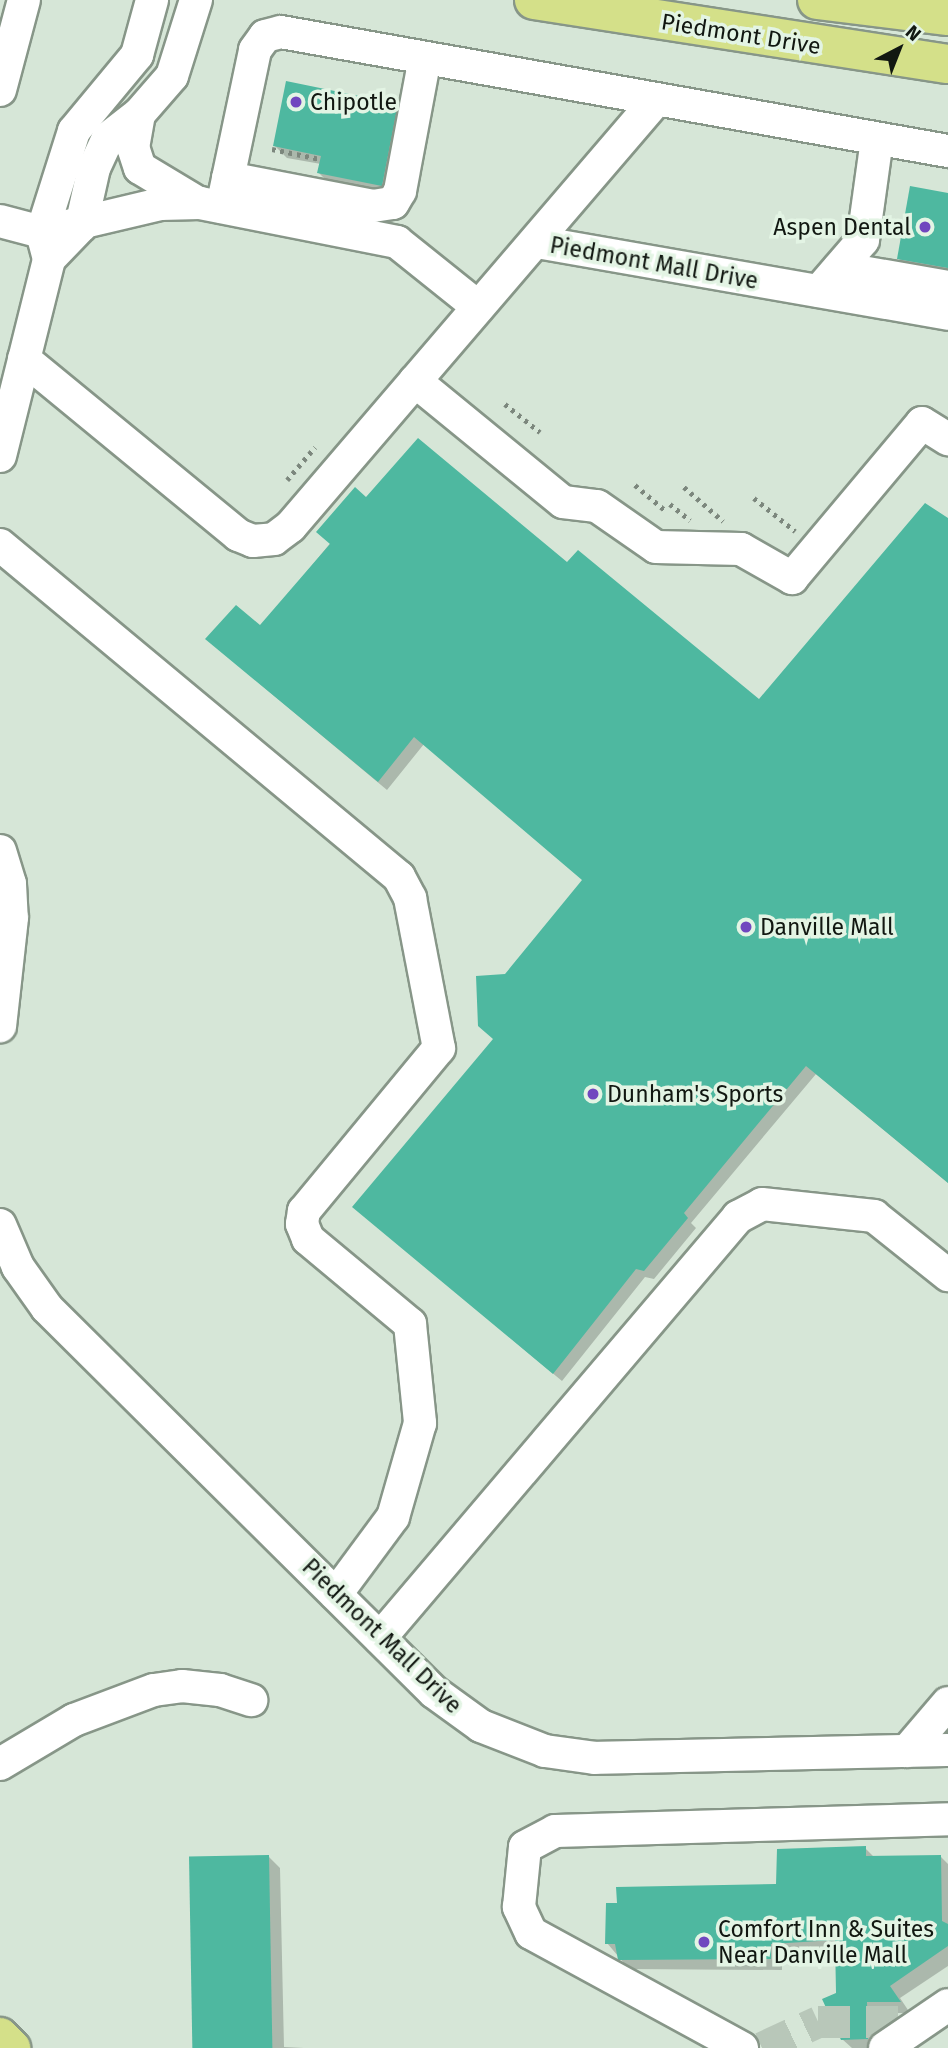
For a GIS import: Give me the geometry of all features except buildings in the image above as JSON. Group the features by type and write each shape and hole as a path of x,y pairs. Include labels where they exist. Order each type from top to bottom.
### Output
{"main road":[{"name":"Piedmont Drive","path":"534,0 948,64"},
{"name":"Piedmont Drive","path":"817,0 948,16"},
{"path":"0,2037 11,2048"}],"street":[{"path":"0,90 24,0"},
{"path":"0,456 24,359 46,245 71,138 84,114 137,55 152,0"},
{"path":"81,226 102,148 139,114 172,76 196,0"},
{"path":"216,196 256,50 265,36 281,32 948,151"},
{"path":"46,245 81,226 160,204 216,196 373,206 393,203 400,191 425,58"},
{"path":"537,242 656,100"},
{"path":"139,114 133,147 139,168 216,196 397,242 478,307"},
{"path":"819,291 863,240 877,139"},
{"path":"0,221 46,245"},
{"name":"Piedmont Mall Drive","path":"24,359 238,535 258,541 274,539 291,526 537,242 948,314"},
{"path":"839,268 948,287"},
{"path":"415,381 562,502 597,506 656,547 741,549 792,578 922,423 948,439"},
{"path":"0,545 399,877 410,898 439,1048 304,1211 302,1224 309,1239 410,1324 420,1423 393,1517 336,1594"},
{"path":"0,851 10,884 12,918 0,1026"},
{"path":"380,1638 738,1217 762,1204 874,1216 948,1275"},
{"name":"Piedmont Mall Drive","path":"0,1226 18,1267 47,1308 380,1638 457,1711 492,1732 545,1751 612,1758 948,1751"},
{"path":"0,1765 74,1720 154,1690 182,1686 220,1690 251,1700"},
{"path":"907,1751 948,1703"},
{"path":"742,2048 531,1933 519,1907 525,1847 555,1831 948,1819"},
{"path":"886,2048 948,2005"}],"path":[{"path":"272,149 320,159"},
{"path":"505,404 540,432"},
{"path":"287,480 315,447"},
{"path":"635,485 665,510"},
{"path":"684,487 730,527"},
{"path":"754,498 795,531"},
{"path":"670,504 690,520"}],"tunnel":[{"path":"762,2048 818,2022 923,2022"}],"place":[{"name":"Chipotle","path":"296,102"},
{"name":"Aspen Dental","path":"925,227"},
{"name":"Danville Mall","path":"746,927"},
{"name":"Dunham's Sports","path":"593,1094"},
{"name":"Comfort Inn & Suites Near Danville Mall","path":"704,1942"}]}
